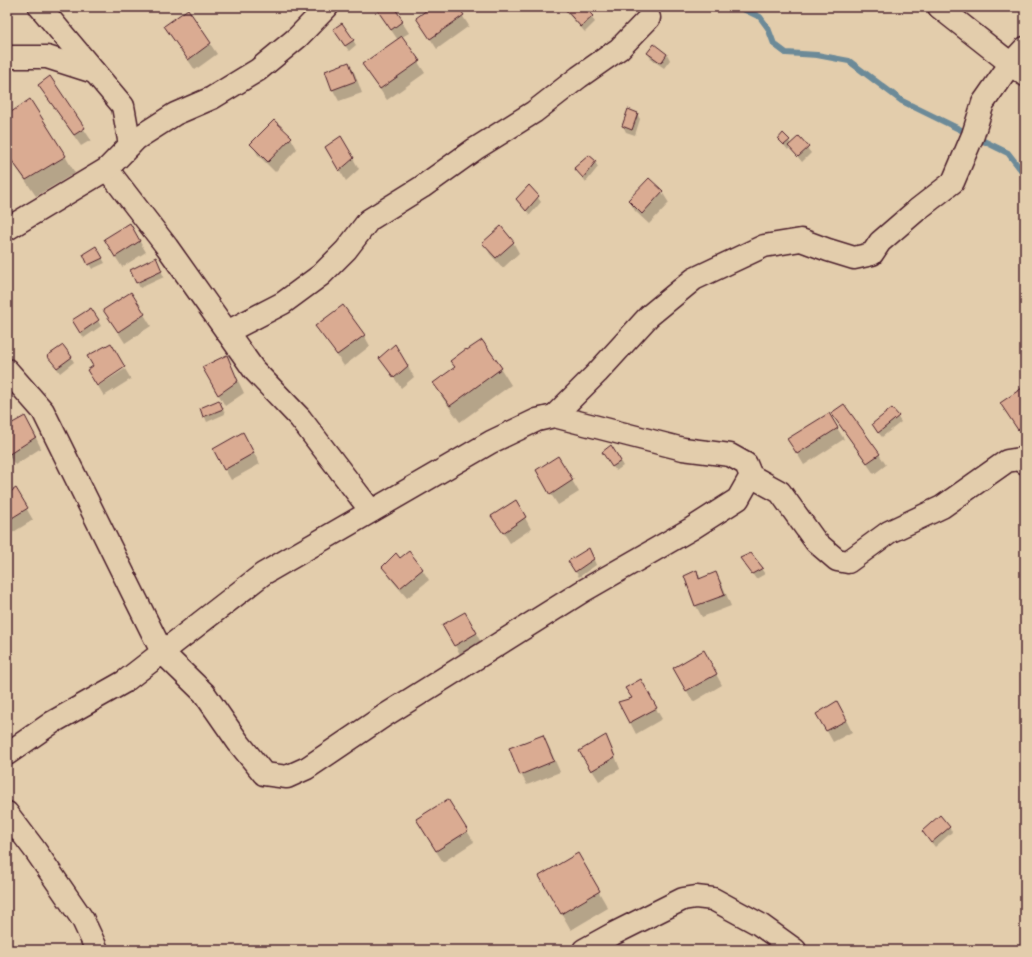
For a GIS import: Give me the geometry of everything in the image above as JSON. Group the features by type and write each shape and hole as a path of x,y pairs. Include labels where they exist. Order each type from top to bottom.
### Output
{"street":[{"path":"40,7 123,106 130,145"},
{"path":"7,228 107,169 136,140 175,114 212,98 258,70 298,36 327,7"},
{"path":"554,416 597,373 649,316 694,279 764,246 801,240 854,258 872,254 880,242 917,210 953,182 973,135 983,103 1020,62 939,7"},
{"path":"227,332 283,303 321,275 346,250 369,220 422,187 475,148 534,112 579,77 619,49 649,18"},
{"path":"7,57 47,57 94,72"},
{"path":"107,169 167,247 254,370 300,418 371,511"},
{"path":"7,370 43,412 162,652 204,693 238,742 264,774 287,778 307,768 384,716 583,591 691,529 738,499 751,476"},
{"path":"7,754 53,722 124,682 263,574 491,442 537,420 554,416 683,449 730,455 746,464 751,476 780,492 816,542 837,560 848,562 889,532 942,507 1007,461 1020,459 1025,464"},
{"path":"7,813 35,850 83,920 98,950"},
{"path":"584,950 683,899 696,897 713,899 760,924 795,950"}],"building":[{"path":"375,7 394,7 403,21 391,30"},
{"path":"431,7 458,7 464,15 430,39 416,18"},
{"path":"584,7 593,16 581,27 564,8"},
{"path":"188,9 211,43 188,60 164,26"},
{"path":"342,23 354,40 345,46 333,29"},
{"path":"402,36 420,61 380,89 362,64"},
{"path":"654,44 667,54 661,63 647,53"},
{"path":"349,62 356,81 332,90 325,71"},
{"path":"50,76 85,128 74,135 38,85"},
{"path":"30,99 66,156 26,180 7,154 7,142 10,140 7,135 7,115"},
{"path":"628,109 638,113 632,130 622,126"},
{"path":"274,120 292,137 268,162 250,144"},
{"path":"783,133 790,140 784,145 778,139"},
{"path":"341,136 354,158 339,171 325,147"},
{"path":"799,136 809,147 798,157 788,146"},
{"path":"589,155 596,161 583,178 574,168"},
{"path":"649,178 663,191 642,214 628,200"},
{"path":"529,185 539,196 526,211 516,199"},
{"path":"130,223 140,241 115,257 104,239"},
{"path":"501,226 514,242 496,258 482,243"},
{"path":"96,246 103,258 88,265 83,254"},
{"path":"156,257 162,271 136,283 130,270"},
{"path":"131,292 145,314 118,332 103,310"},
{"path":"343,305 365,335 337,355 315,326"},
{"path":"91,308 99,320 80,333 72,320"},
{"path":"482,340 502,368 450,406 433,383 455,367 450,361 466,349 467,350"},
{"path":"111,343 125,367 97,386 87,370 93,366 87,356"},
{"path":"395,344 408,366 394,378 379,358"},
{"path":"63,345 72,357 57,368 47,356"},
{"path":"227,355 238,381 218,395 202,367"},
{"path":"1025,386 1025,425 1018,430 1000,403"},
{"path":"219,400 223,409 203,417 200,408"},
{"path":"844,404 880,454 867,463 831,413"},
{"path":"892,408 899,416 878,433 872,424"},
{"path":"829,413 838,428 797,454 787,439"},
{"path":"25,416 36,437 8,455 7,426"},
{"path":"243,432 254,453 224,470 213,449"},
{"path":"611,445 621,461 612,467 602,452"},
{"path":"558,456 573,480 550,495 536,470"},
{"path":"16,488 28,508 7,521 7,494"},
{"path":"516,500 526,517 503,533 491,516"},
{"path":"589,548 594,559 575,572 568,561"},
{"path":"409,551 423,569 400,588 382,567 396,553 400,558"},
{"path":"751,553 763,568 752,574 740,558"},
{"path":"697,570 699,579 716,572 725,595 695,606 684,576"},
{"path":"465,612 477,633 454,646 442,625"},
{"path":"704,650 717,674 686,691 673,668"},
{"path":"641,679 657,708 629,723 618,702 632,698 625,688"},
{"path":"837,701 847,720 826,731 816,714"},
{"path":"543,735 554,761 520,775 509,748"},
{"path":"606,735 615,757 591,771 579,751"},
{"path":"448,799 468,831 436,851 416,819"},
{"path":"940,815 950,827 931,843 922,831"},
{"path":"578,853 600,891 561,914 539,876"}],"waterway":[{"path":"739,7 760,17 768,28 774,44 786,53 817,55 849,61 902,101 1008,153 1025,175"}]}
